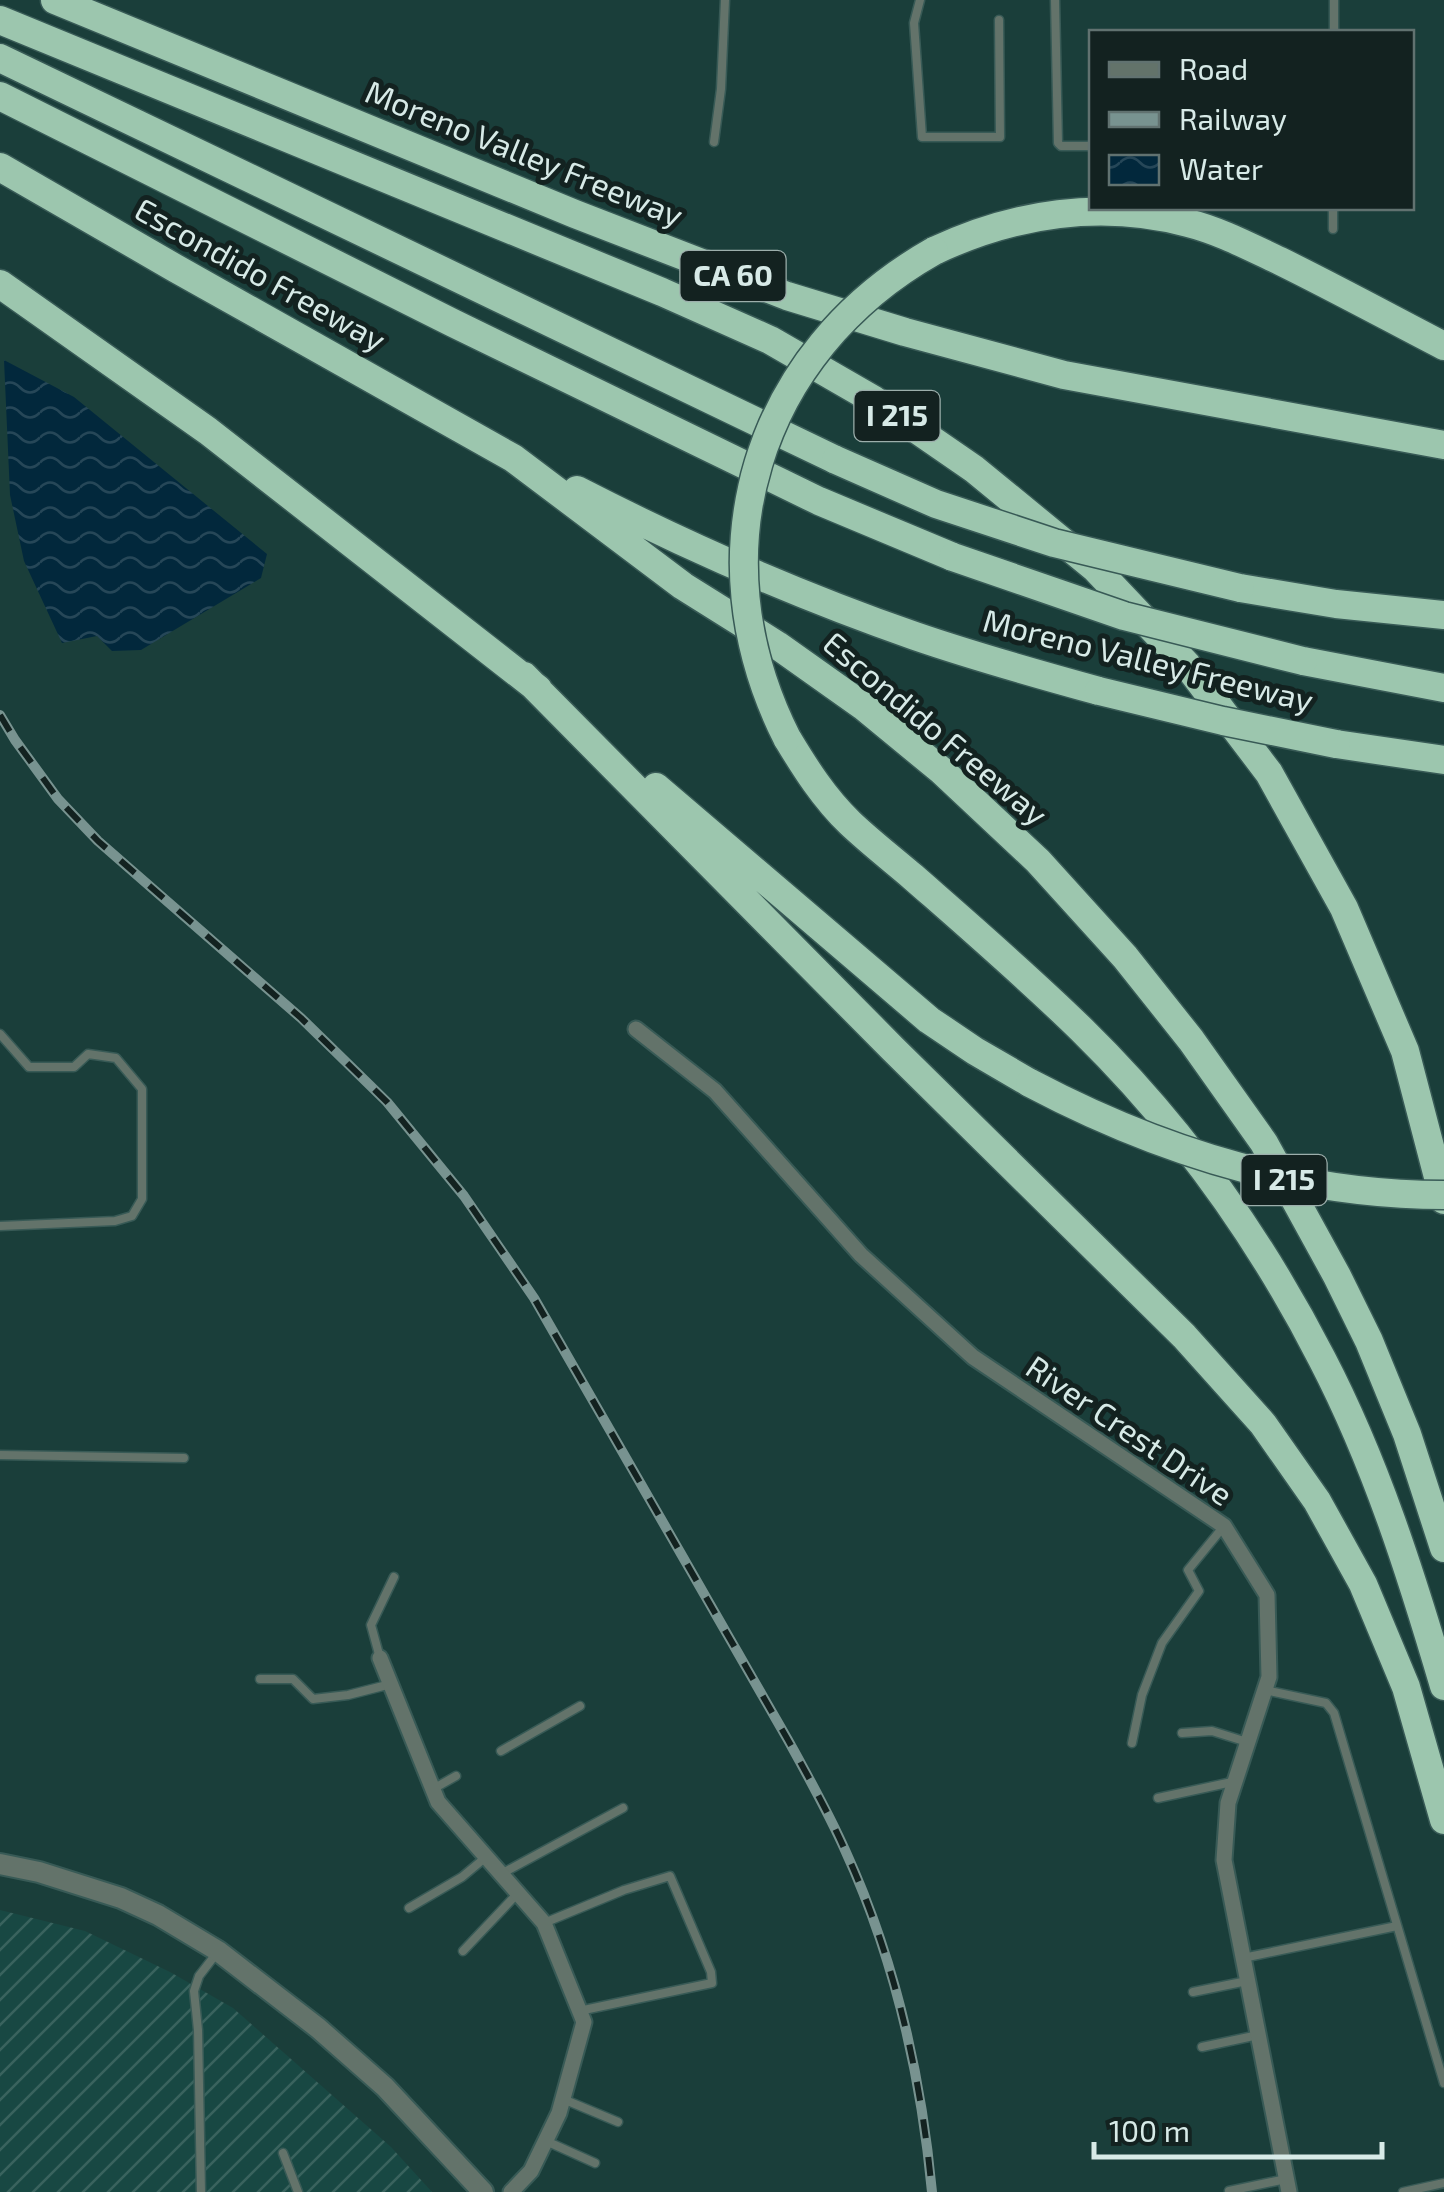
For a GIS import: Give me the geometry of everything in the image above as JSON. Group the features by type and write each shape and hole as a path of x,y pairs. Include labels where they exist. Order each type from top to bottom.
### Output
{"highway":[{"name":"Moreno Valley Freeway","path":"56,0 575,214 787,296 1064,375 1444,445"},
{"name":"I 215","path":"0,20 644,284 770,340 874,400 989,482 1096,569 1187,665 1269,773 1344,908 1405,1051 1444,1197"},
{"path":"0,58 836,460 936,504 1054,543 1240,588 1336,604 1444,615"},
{"path":"0,96 801,493 953,557 1124,616 1302,661 1444,688"},
{"name":"Escondido Freeway","path":"0,167 514,458 683,586 777,645 863,706 942,771 1038,862 1125,957 1191,1040 1264,1144 1369,1342 1407,1434 1444,1548"},
{"path":"1444,346 1235,240 1190,224 1152,215 1092,212 1064,212 1010,221 964,236 902,269 822,342 775,422 755,474 744,560 747,617 759,672 771,706 811,776 850,823 1078,1026 1126,1074 1226,1199 1276,1278 1322,1359 1383,1498 1444,1686"},
{"path":"0,284 208,431 524,676 928,1020 975,1051 1124,1130 1182,1151 1304,1181 1444,1197"},
{"name":"Moreno Valley Freeway","path":"514,458 623,514 746,570 914,636 1099,692 1336,744 1444,760"},
{"path":"524,676 1184,1336 1264,1424 1317,1501 1363,1584 1406,1687 1444,1820"}],"street":[{"name":"River Crest Drive","path":"636,1029 715,1091 861,1255 972,1357 1224,1526 1267,1596 1269,1677 1228,1802 1224,1860 1287,2185"},
{"path":"380,1658 438,1802 544,1923 584,2022 559,2114 532,2171 512,2192"},
{"path":"0,1864 120,1898 158,1915 218,1951 318,2028 386,2087 483,2192"}],"lane":[{"path":"714,142 725,0"},
{"path":"920,0 914,23 922,137 1000,137 999,20"},
{"path":"1056,0 1058,143 1089,146"},
{"path":"1334,0 1334,30"},
{"path":"1333,210 1333,229"},
{"path":"0,1034 29,1068 74,1068 88,1054 116,1058 142,1089 142,1199 132,1216 115,1221 0,1226"},
{"path":"0,1454 184,1458"},
{"path":"1132,1742 1142,1694 1162,1643 1199,1590 1188,1570 1224,1526"},
{"path":"380,1658 371,1625 394,1577"},
{"path":"260,1679 293,1679 314,1699 390,1684"},
{"path":"1265,1690 1326,1704 1334,1713 1444,2083"},
{"path":"501,1751 580,1706"},
{"path":"1182,1733 1212,1731 1247,1742"},
{"path":"433,1789 456,1776"},
{"path":"1158,1798 1234,1782"},
{"path":"501,1874 623,1808"},
{"path":"409,1908 462,1877 486,1857"},
{"path":"544,1923 670,1876 711,1972 712,1983 580,2011"},
{"path":"463,1951 518,1893"},
{"path":"1243,1958 1397,1926"},
{"path":"201,2192 194,1991 199,1976 218,1951"},
{"path":"1193,1992 1247,1981"},
{"path":"1202,2047 1258,2035"},
{"path":"563,2100 618,2122"},
{"path":"546,2141 595,2163"},
{"path":"283,2153 298,2192"},
{"path":"1403,2192 1444,2183"},
{"path":"1229,2191 1287,2185"}],"shaded area":[{"path":"0,1910 85,1931 233,2008 391,2147 432,2192 0,2192"}],"water":[{"path":"4,360 74,397 267,554 261,578 141,650 112,651 97,636 62,643 24,561 10,495"}],"railway":[{"path":"0,715 58,799 98,841 301,1018 387,1102 464,1196 534,1298 788,1740 845,1850 878,1932 903,2017 921,2104 932,2192"}]}
